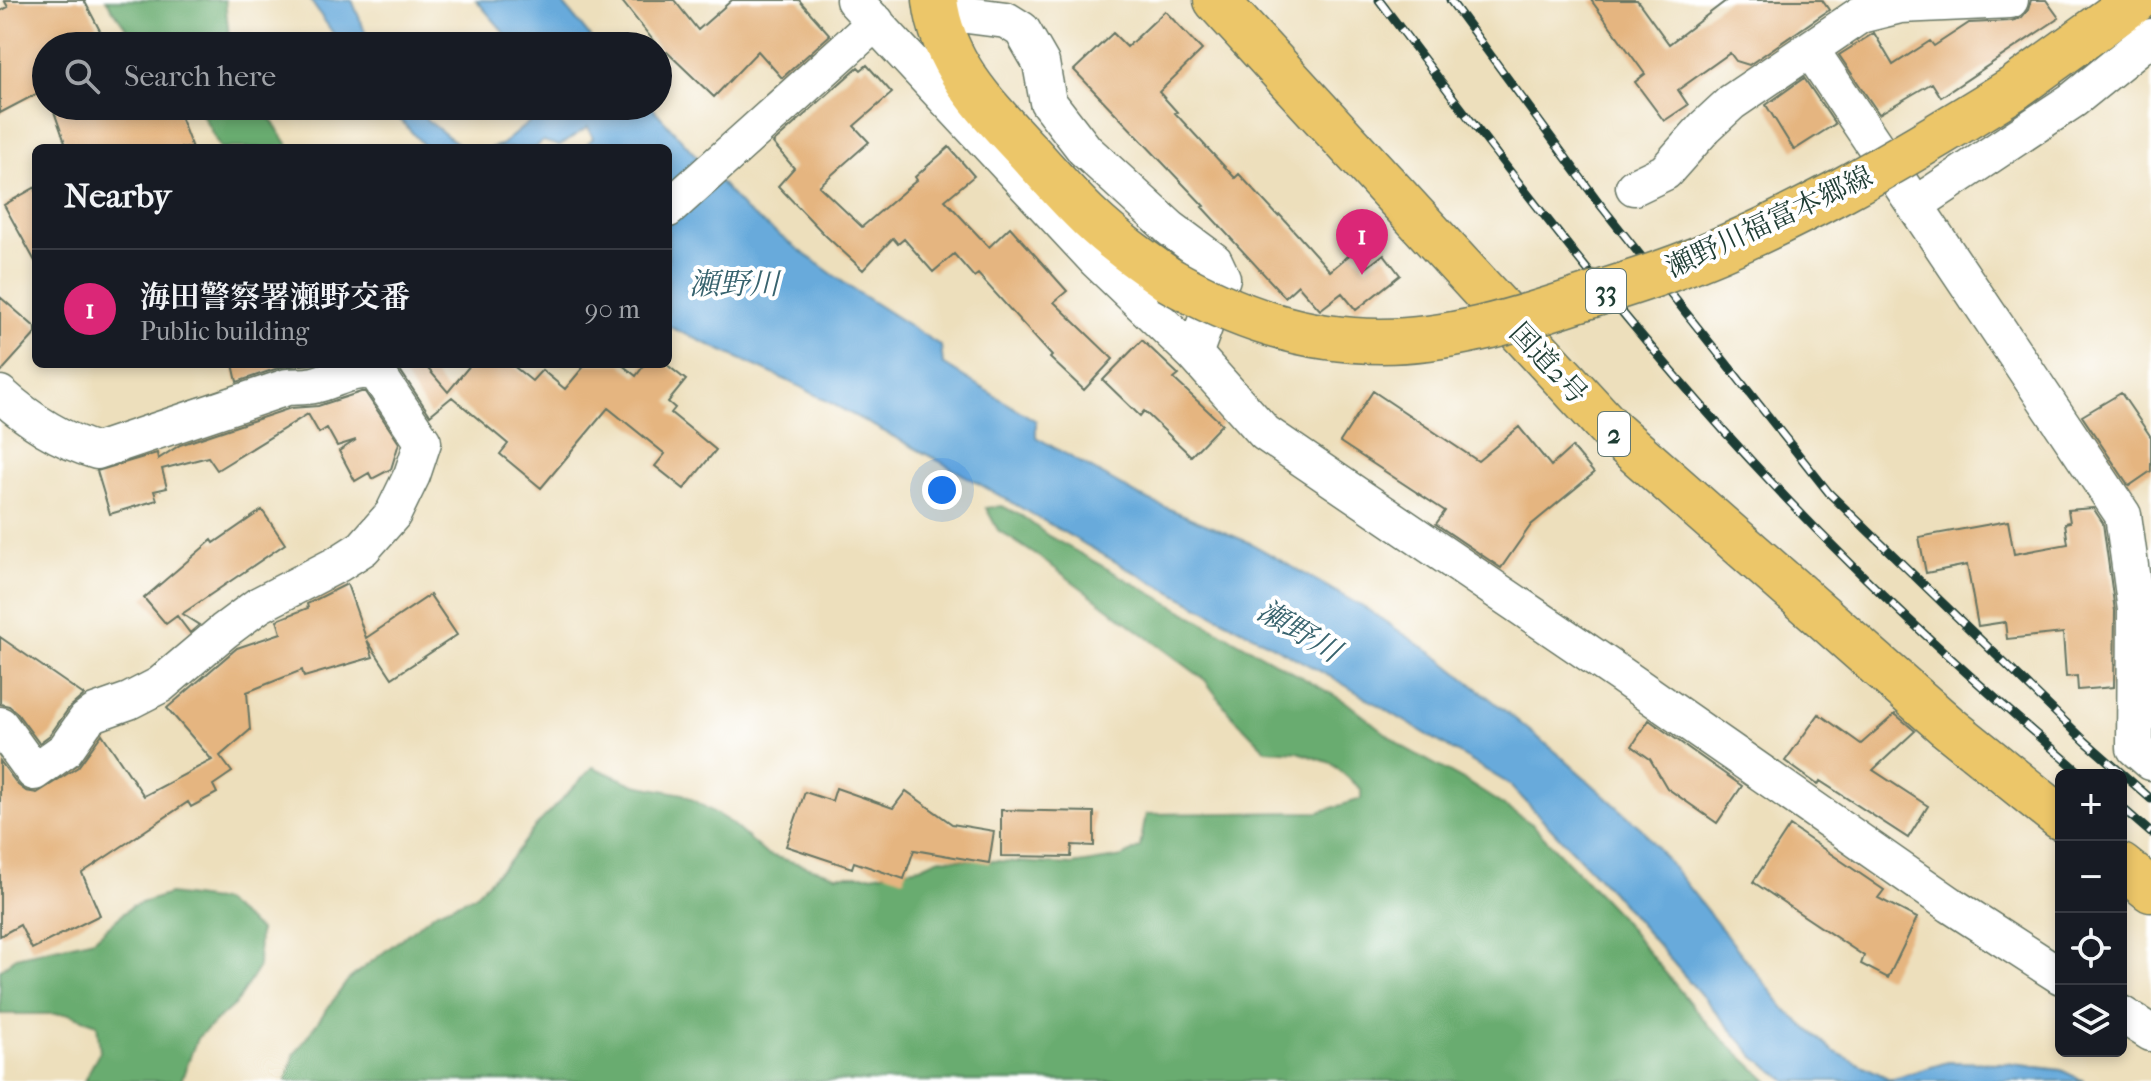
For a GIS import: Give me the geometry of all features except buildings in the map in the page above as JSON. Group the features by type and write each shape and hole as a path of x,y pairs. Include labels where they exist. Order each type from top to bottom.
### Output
{"main road":[{"name":"国道2号","path":"1216,0 1612,431 1947,726 2055,813"},
{"name":"瀬野川福富本郷線","path":"936,6 955,64 981,101 1090,218 1168,279 1244,317 1324,336 1381,341 1427,338 1525,317 1665,271 1754,233 1871,174 2013,89 2136,0"},
{"path":"2127,871 2151,890"}],"street":[{"path":"1634,187 1665,172 1732,102 1810,49 1855,8 2010,0"},
{"path":"936,6 1006,20 1022,30 1041,63 1048,102 1085,150 1171,229 1214,261 1222,278 1194,354"},
{"path":"672,205 735,146 865,11 1096,260 1194,354 1265,433 1621,675 1951,905 2055,972"},
{"path":"1915,205 2073,100 2151,37"},
{"path":"1810,49 2139,539 2136,610 2143,688 2135,748 2151,762"},
{"path":"0,394 44,428 74,444 97,451 287,387 314,385 339,374 363,369 385,368 423,442 412,475 393,514 363,548 259,605 160,685 129,701 95,713 86,720 65,750 41,769 34,772 0,725"},
{"path":"2127,1018 2151,1033"}],"green space":[{"path":"106,0 225,0 228,32 129,32"},
{"path":"205,120 271,120 287,144 218,144"},
{"path":"1002,506 1022,516 1047,535 1346,702 1403,747 1467,782 1532,824 1614,910 1708,1025 1768,1081 286,1081 294,1055 348,980 437,911 474,896 593,767 635,785 683,794 728,821 766,854 836,875 871,875 920,867 940,858 1072,865 1123,857 1140,847 1146,814 1319,812 1361,799 1361,789 1331,763 1298,752 1266,750 1229,712 1205,680 1045,561 998,530 986,508"},
{"path":"169,894 222,901 259,930 258,968 236,1003 197,1038 181,1081 84,1081 100,1051 97,1024 69,1014 0,1014 0,970 16,957 94,939 132,906"}],"water":[{"path":"310,0 352,0 365,32 332,32"},
{"path":"476,0 560,0 586,32 504,32"},
{"path":"401,120 427,120 458,144 422,144"},
{"name":"瀬野川","path":"532,120 664,120 745,210 851,288 941,346 943,364 1036,421 1036,437 1141,497 1250,543 1368,610 1442,660 1556,752 1642,829 1787,1011 1833,1051 1890,1079 1948,1062 2005,1063 2061,1070 2084,1081 1788,1081 1755,1057 1611,891 1509,784 1333,678 1123,566 939,461 801,387 672,328 672,144 587,144 593,138 588,127 562,144 543,141 540,144 502,144"}],"railway":[{"path":"1379,0 1569,246 1719,425 1808,521 1884,596 2076,769"},
{"path":"1450,0 1602,207 1829,493 2085,741 2151,799"},
{"path":"2127,812 2151,833"}],"place":[{"name":"海田警察署瀬野交番","path":"1362,275"}]}
